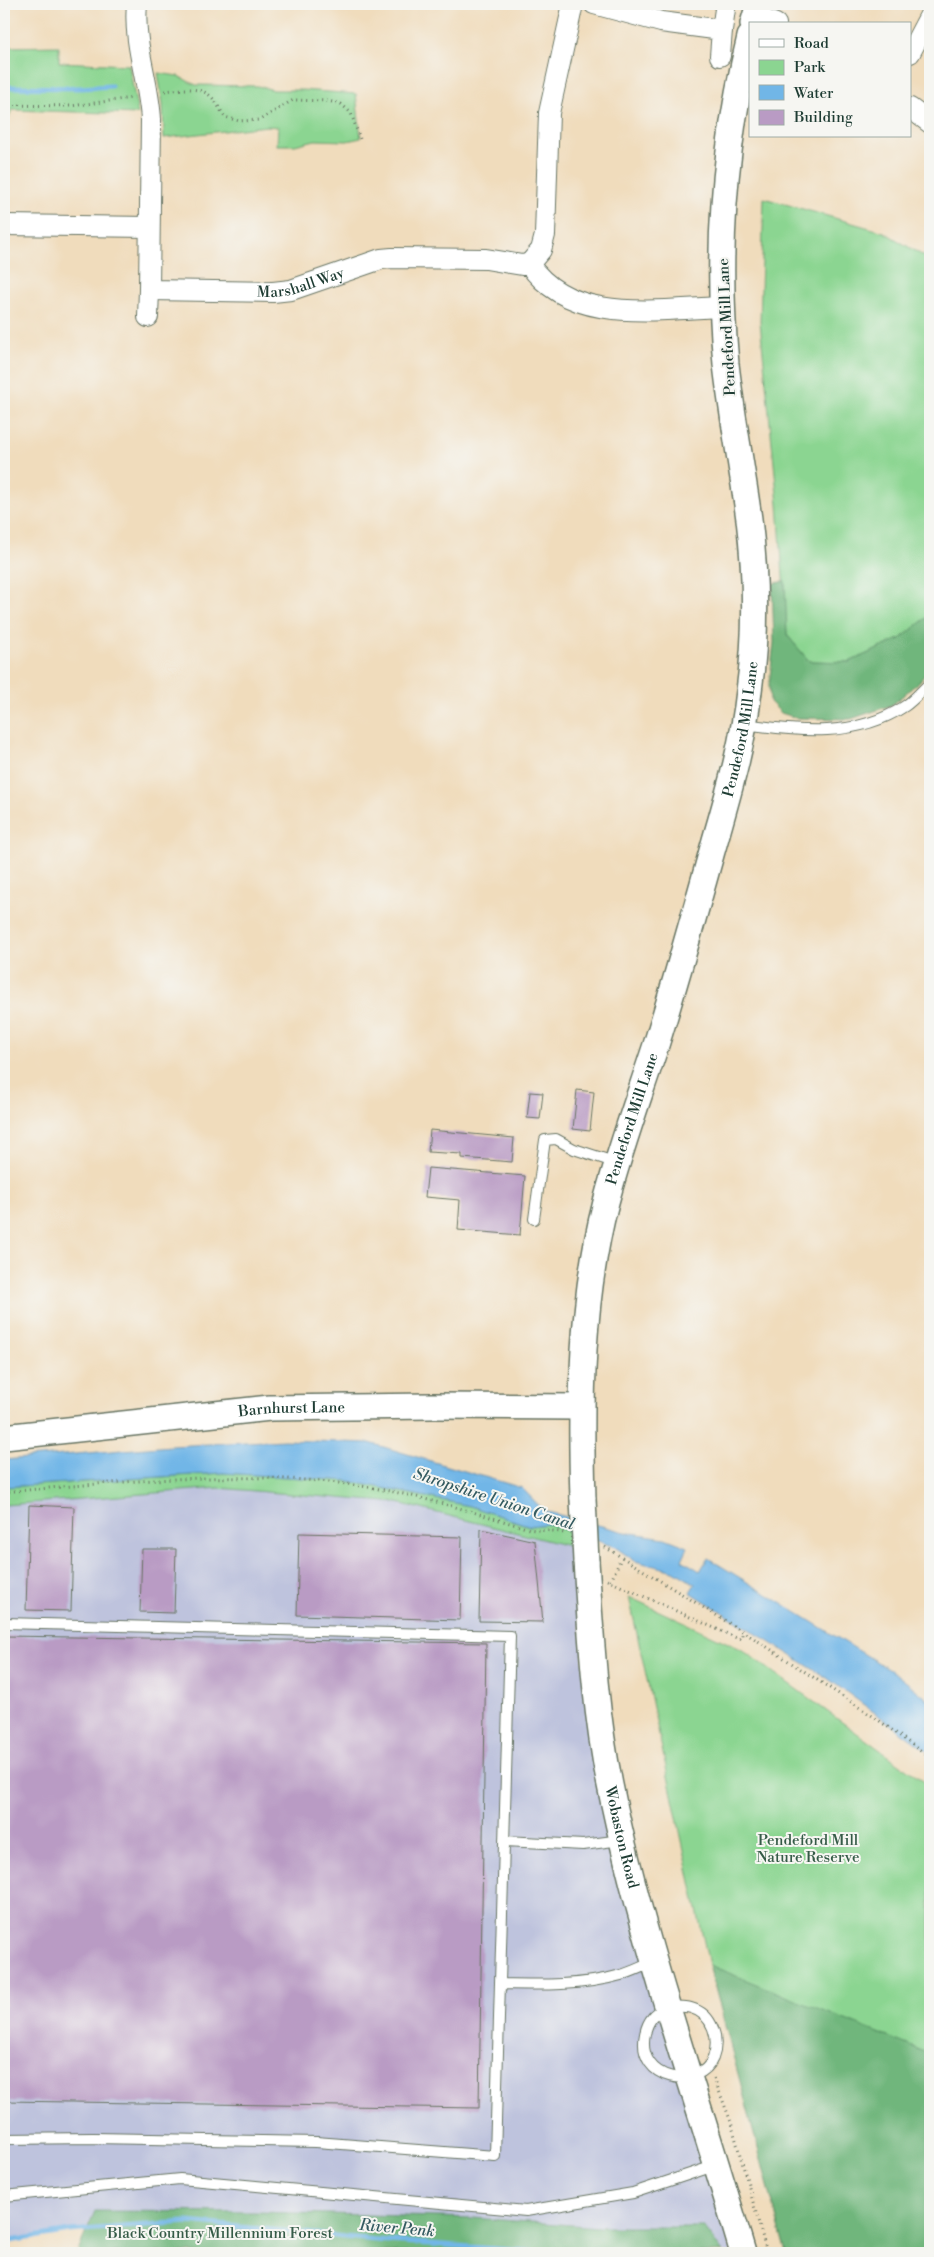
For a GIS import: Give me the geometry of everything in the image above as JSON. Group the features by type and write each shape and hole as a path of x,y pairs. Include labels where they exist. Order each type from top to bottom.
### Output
{"street":[{"path":"137,4 138,48 149,94 151,120 148,317"},
{"path":"573,4 549,113 545,235 541,250 529,264 548,284 586,304 601,308 624,310 722,307"},
{"path":"594,4 661,22 722,30"},
{"path":"720,56 725,9"},
{"path":"912,49 930,14"},
{"name":"Pendeford Mill Lane","path":"580,1407 587,1316 598,1239 618,1163 669,1002 735,772 745,724 754,633 754,572 749,520 731,404 722,307 726,178 741,75 749,51"},
{"path":"912,110 930,123"},
{"path":"4,225 149,228"},
{"name":"Marshall Way","path":"149,290 273,292 291,290 381,259 392,258 486,259 522,265 529,264"},
{"name":"Barnhurst Lane","path":"4,1437 270,1408 580,1407"},
{"name":"Wobaston Road","path":"580,1407 583,1499 592,1552 591,1640 602,1735 622,1840 654,1962 668,2006 700,2071 718,2164 743,2253"}],"lane":[{"path":"745,724 797,731 857,728 905,706 930,683"},
{"path":"534,1219 546,1140 556,1139 574,1148 618,1163"},
{"path":"4,1622 510,1636 496,2156 316,2142 93,2138 4,2139"},
{"path":"505,1841 583,1845 622,1840"},
{"path":"501,1984 532,1985 591,1981 622,1975 654,1962"},
{"path":"668,2006 692,2008 711,2021 717,2046 700,2071 677,2078 661,2074 646,2062 642,2047 646,2029 653,2014 668,2006"},
{"path":"4,2196 180,2179 526,2211 633,2193 718,2164"}],"path":[{"path":"4,104 70,106 184,89 200,90 214,100 225,117 239,121 260,120 293,100 335,102 351,112 360,138"},
{"path":"4,1492 154,1480 222,1477 337,1484 415,1496 470,1510 530,1530 553,1529 571,1535"},
{"path":"592,1552 607,1547 620,1558 742,1631 877,1719 930,1758"},
{"path":"611,1581 620,1558"},
{"path":"604,1588 602,1578 739,1639 742,1637 742,1631"},
{"path":"700,2071 731,2122 768,2253"}],"shaded area":[{"path":"219,1488 398,1503 573,1547 590,1738 732,2253 550,2253 187,2222 70,2231 4,2242 4,1505"}],"green space":[{"path":"59,46 59,62 129,65 138,114 12,110 4,129 4,47"},
{"path":"158,73 178,76 196,85 258,86 274,90 356,94 361,138 347,141 315,140 295,145 277,145 278,127 267,126 164,138 163,104"},
{"path":"764,198 884,232 930,260 930,615 900,639 849,662 809,661 787,635 778,504 760,322"},
{"path":"785,581 787,635 809,661 849,662 900,639 930,615 930,668 920,681 892,705 851,719 797,718 781,713 770,702 769,685 774,642 772,584"},
{"path":"223,1473 348,1481 470,1506 529,1526 549,1524 571,1532 573,1547 398,1503 219,1488 4,1505 4,1487"},
{"name":"Pendeford Mill Nature Reserve","path":"629,1597 741,1649 930,1786 930,2253 786,2253 709,1965"},
{"path":"709,1965 930,2054 930,2253 786,2253"},
{"name":"Black Country Millennium Forest","path":"95,2211 258,2212 473,2218 600,2227 704,2227 723,2253 77,2253"}],"water":[{"name":"Shropshire Union Canal","path":"284,1440 370,1443 522,1488 544,1511 625,1532 665,1538 688,1547 682,1560 700,1571 708,1558 895,1673 930,1701 930,1753 827,1678 690,1592 695,1584 674,1571 635,1561 615,1547 549,1524 530,1526 470,1506 348,1481 223,1473 4,1487 4,1460 171,1446"}],"building":[{"path":"577,1090 594,1092 590,1131 573,1129"},
{"path":"530,1092 543,1093 540,1119 527,1118"},
{"path":"430,1130 514,1138 512,1162 462,1158 462,1154 428,1152"},
{"path":"428,1168 525,1176 520,1235 458,1230 460,1200 425,1197"},
{"path":"29,1505 74,1507 71,1611 26,1610"},
{"path":"481,1529 535,1541 543,1622 479,1621"},
{"path":"299,1533 462,1537 460,1620 297,1615"},
{"path":"142,1549 176,1549 174,1613 140,1612"},
{"path":"4,1636 486,1643 479,2108 4,2101"}],"waterway":[{"path":"4,87 81,88 111,86"},
{"name":"River Penk","path":"4,2242 70,2231 187,2222 376,2240 550,2253"}]}
